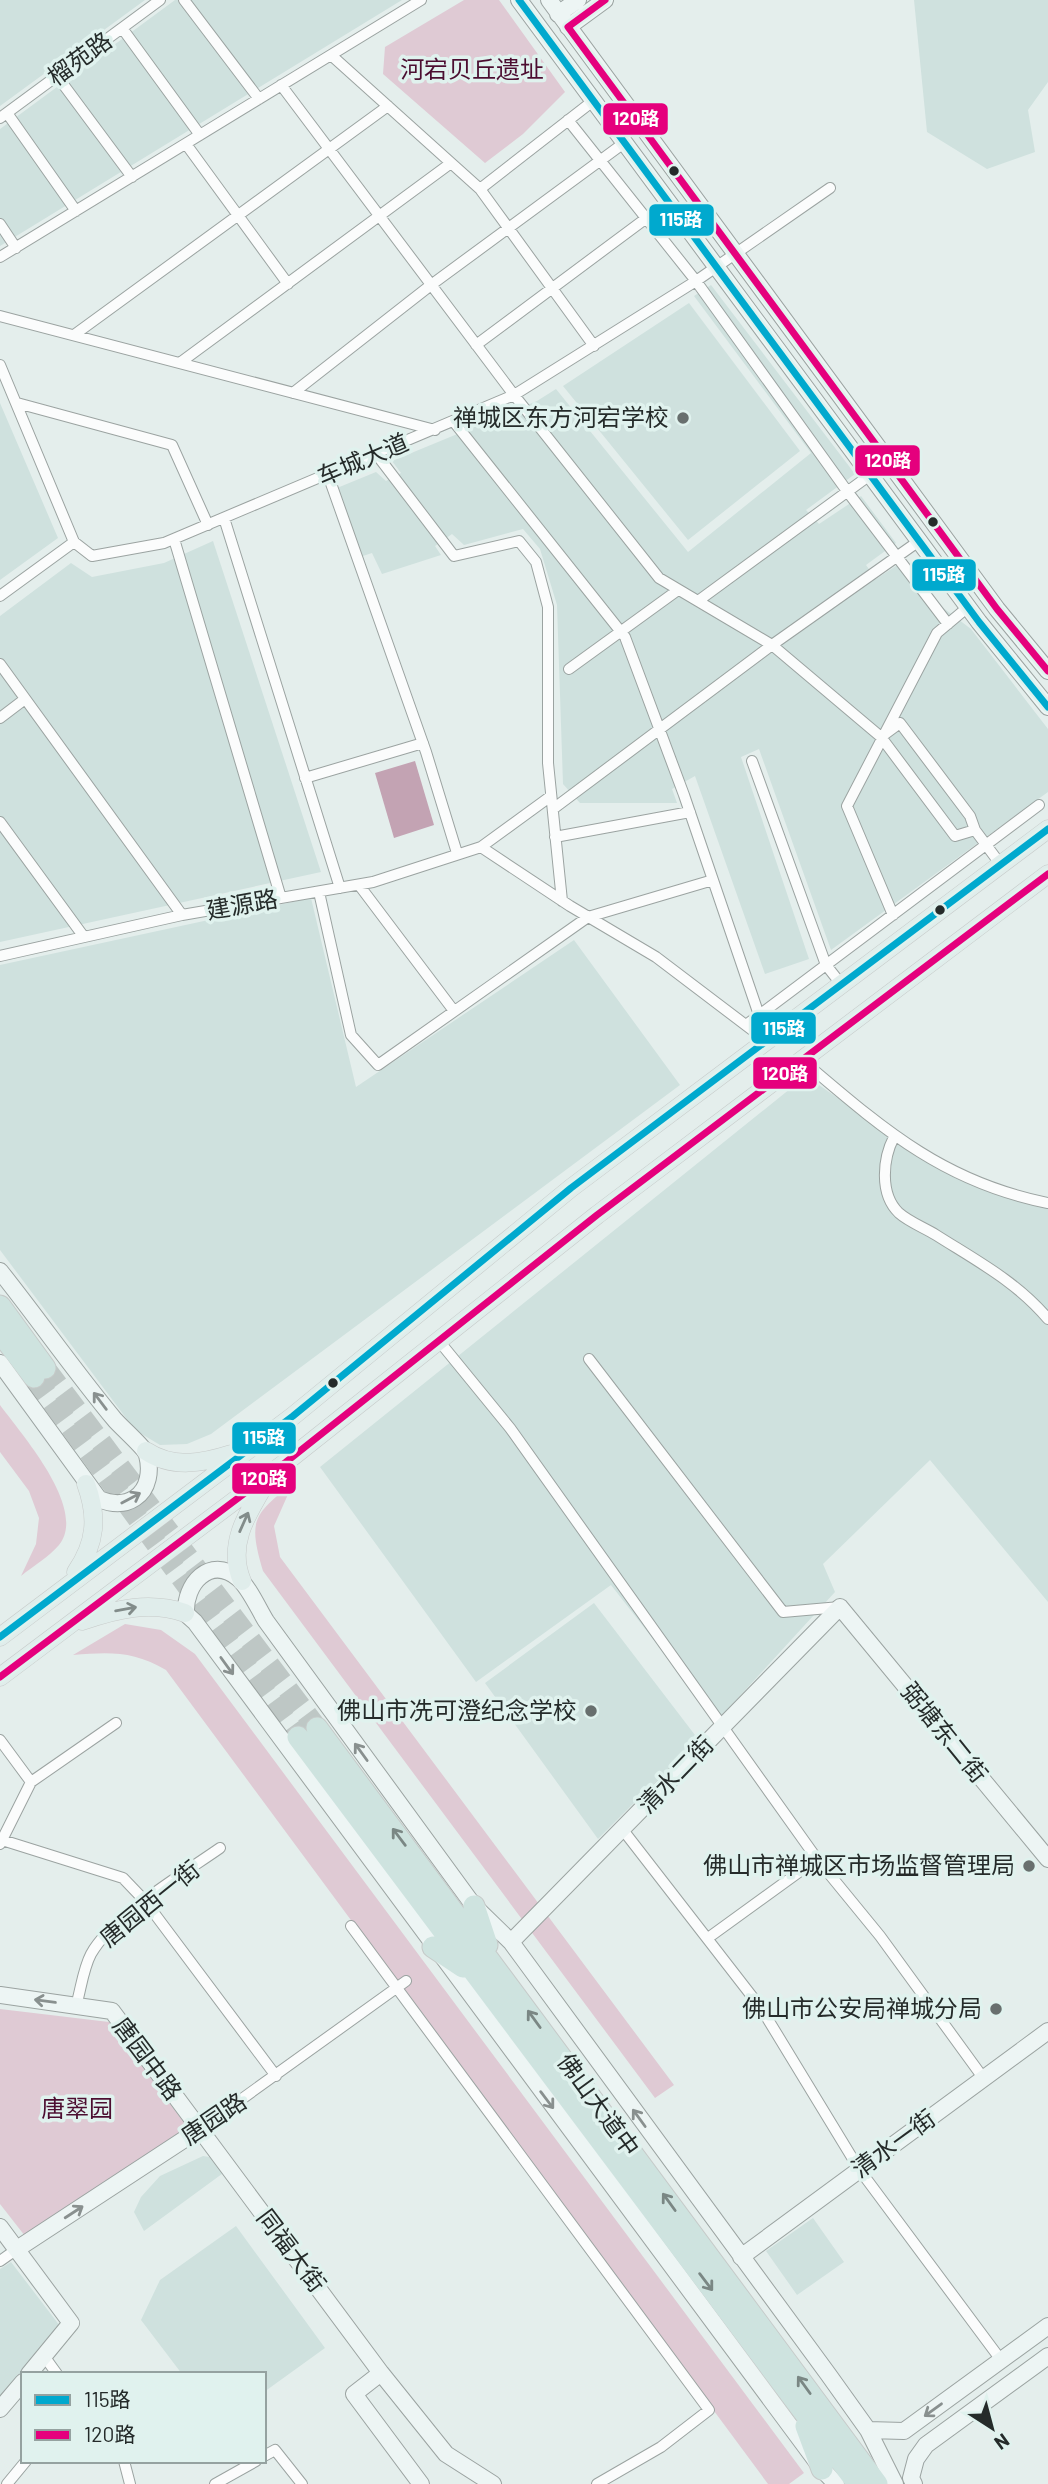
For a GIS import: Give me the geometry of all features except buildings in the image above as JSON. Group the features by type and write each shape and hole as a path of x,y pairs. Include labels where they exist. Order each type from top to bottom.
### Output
{"highway":[{"path":"0,1306 40,1373 0,1332"},
{"name":"佛山大道中","path":"307,1732 845,2440 895,2483"},
{"path":"474,1906 486,1970"},
{"path":"433,1947 486,1970"},
{"name":"佛山大道中","path":"486,1970 798,2405 859,2484"},
{"path":"798,2405 825,2479"}],"main road":[{"path":"519,0 968,607 1048,707"},
{"path":"558,13 578,0"},
{"path":"558,13 605,0"},
{"path":"558,13 997,609 1048,671"},
{"path":"0,1637 293,1416 571,1188 1048,830"},
{"path":"0,1677 274,1470 802,1060 1047,876"},
{"path":"0,1271 112,1417 146,1451 189,1464 204,1463 251,1447"},
{"path":"0,1363 99,1499 112,1504 134,1499 144,1490 148,1480 146,1451"},
{"path":"274,1470 239,1530 236,1548 242,1581 266,1621 474,1906 511,1942 868,2430 895,2483 911,2478 916,2459 926,2445 1048,2356"},
{"path":"67,1584 92,1546 94,1505 86,1484"},
{"path":"185,1614 187,1595 198,1578 208,1571 223,1569 242,1581"},
{"path":"68,1626 125,1608 149,1606 185,1614 195,1622 825,2479"},
{"name":"清水二街","path":"511,1942 840,1607"},
{"name":"弼塘东二街","path":"840,1607 1048,1859"},
{"name":"唐园中路","path":"0,1995 112,2011 200,2129"},
{"name":"清水一街","path":"741,2257 1048,2031"},
{"name":"唐园路","path":"17,2249 200,2129"},
{"name":"同福大街","path":"200,2129 381,2373 446,2455 493,2484"},
{"path":"0,2227 71,2323 31,2372"},
{"path":"868,2430 904,2431 1048,2326"},
{"path":"1001,2360 1016,2380"},
{"path":"381,2373 354,2394 421,2484"},
{"path":"0,2409 21,2384"}],"street":[{"name":"榴苑路","path":"4,115 160,0"},
{"path":"184,0 259,99"},
{"path":"0,257 421,0"},
{"path":"122,28 200,135"},
{"path":"331,55 480,189 594,346"},
{"path":"58,76 132,177"},
{"path":"281,85 514,395 659,578 772,645 881,737 954,836 975,830"},
{"path":"480,189 593,101"},
{"path":"74,335 388,106"},
{"path":"4,115 76,211"},
{"path":"568,120 696,281 847,491 948,624"},
{"path":"292,393 431,285 624,143"},
{"path":"186,144 288,284"},
{"path":"181,362 451,163"},
{"name":"车城大道","path":"74,542 92,556 174,539 514,395 696,281 830,188"},
{"path":"476,345 668,202"},
{"path":"0,224 16,247"},
{"path":"0,316 435,430"},
{"path":"0,365 5,390 17,403 74,542 0,596"},
{"path":"17,403 172,445 208,525"},
{"path":"454,422 620,632 690,812 759,1015"},
{"path":"377,455 454,556 519,541 539,529"},
{"path":"328,475 423,743 457,853"},
{"path":"698,601 870,475"},
{"path":"224,518 340,888"},
{"path":"174,539 281,898"},
{"path":"519,541 536,562 548,607 548,763 562,901"},
{"path":"553,809 772,645 919,541"},
{"path":"569,669 678,590"},
{"path":"893,915 847,806 937,633 968,607"},
{"path":"0,664 182,915"},
{"path":"0,718 25,699"},
{"path":"881,737 901,723 970,816 975,830 1001,865"},
{"path":"305,778 423,743"},
{"path":"752,761 826,965 841,984"},
{"path":"551,796 481,847 562,901 656,957 768,1042"},
{"path":"746,1025 1039,805"},
{"path":"555,837 690,812"},
{"path":"0,822 84,937"},
{"name":"建源路","path":"0,956 182,915 359,885 481,847"},
{"path":"319,892 351,1035 378,1065 588,917 713,880"},
{"path":"359,885 454,1011"},
{"path":"802,1060 894,1137 946,1168 1011,1196 1048,1203"},
{"path":"894,1137 886,1152 884,1179 898,1212 1014,1283 1036,1303 1048,1319"},
{"path":"439,1341 510,1428 817,1859 880,1936 984,2078"},
{"path":"589,1359 783,1612 840,1607"},
{"path":"116,1723 31,1782 1,1842 123,1878 145,1901 276,2076"},
{"path":"0,1740 31,1782"},
{"path":"623,1830 761,2008 859,2169 1001,2360"},
{"name":"唐园西一街","path":"76,2006 90,1956 101,1940 145,1901 220,1848"},
{"path":"708,1938 817,1859"},
{"path":"351,1926 709,2410 661,2447 597,2484"},
{"name":"唐园路","path":"200,2129 406,1981"},
{"name":"唐园路","path":"0,2262 17,2249"},
{"path":"44,2356 56,2372"},
{"path":"266,2455 275,2450 302,2484"},
{"path":"7,2484 24,2463"},
{"path":"125,2463 130,2484"},
{"path":"215,2484 252,2463"}],"shaded area":[{"path":"0,0 145,0 0,106"},
{"path":"175,0 402,0 0,246 0,129"},
{"path":"914,0 1048,0 1048,82 1028,110 1035,152 987,169 927,132"},
{"path":"711,285 855,474 806,510 819,524 861,496 896,543 866,565 876,579 905,560 942,607 971,629 1048,729 1048,792 831,950 759,749 741,757 809,959 765,974 695,776 672,789 677,803 580,803 563,784 557,605 540,549 523,529 464,545 452,534 435,546 441,555 382,574 372,553 360,557 337,488 376,472 386,481 401,473 392,461 537,401 556,389 688,552 811,453 694,296"},
{"name":"禅城区东方河宕学校","path":"689,303 800,451 688,540 563,386"},
{"path":"0,403 58,538 0,580"},
{"path":"213,541 321,872 0,942 0,616 71,563 92,577 164,563"},
{"path":"415,761 434,825 394,838 375,773"},
{"path":"311,898 356,1087 574,940 680,1085 211,1434 187,1444 160,1445 135,1430 0,1250 0,965"},
{"path":"806,1076 894,1137 1002,1196 1048,1200 1048,1602 930,1460 823,1564 835,1592 717,1721 611,1585 476,1682 320,1467"},
{"name":"佛山市冼可澄纪念学校","path":"594,1603 698,1739 598,1839 485,1683"},
{"path":"203,2156 216,2158 226,2171 144,2231 134,2212 141,2197 160,2176"},
{"path":"813,2218 844,2262 797,2295 766,2251"},
{"path":"236,2226 325,2348 266,2391 266,2372 180,2372 141,2320 160,2280"},
{"path":"11,2262 60,2326 0,2398 0,2269"}],"green space":[{"name":"河宕贝丘遗址","path":"464,0 499,0 565,92 523,134 485,163 383,74 385,47"},
{"path":"0,1405 49,1473 65,1512 66,1530 59,1545 21,1576 36,1544 39,1518 29,1491 0,1452"},
{"path":"293,1483 274,1526 280,1557 674,2085 655,2098 263,1571 256,1540 257,1520 269,1503"},
{"path":"125,1624 161,1630 195,1654 804,2473 789,2484 768,2484 166,1670 143,1659 121,1654 73,1655"},
{"name":"唐翠园","path":"0,2009 109,2022 188,2128 25,2236 0,2204"}],"tunnel":[{"path":"45,1368 317,1728"},
{"path":"34,1377 298,1737"}],"transit line":[{"name":"115路","path":"519,0 979,622 1048,707"},
{"name":"120路","path":"605,0 568,27 997,609 1048,671"},
{"name":"115路","path":"0,1637 293,1416 571,1188 1048,829"},
{"name":"120路","path":"0,1677 286,1462 597,1215 1048,874"}],"place":[{"name":"禅城区东方河宕学校","path":"683,418"},
{"name":"佛山市冼可澄纪念学校","path":"591,1711"},
{"name":"佛山市禅城区市场监督管理局","path":"1029,1866"},
{"name":"佛山市公安局禅城分局","path":"996,2009"}]}
